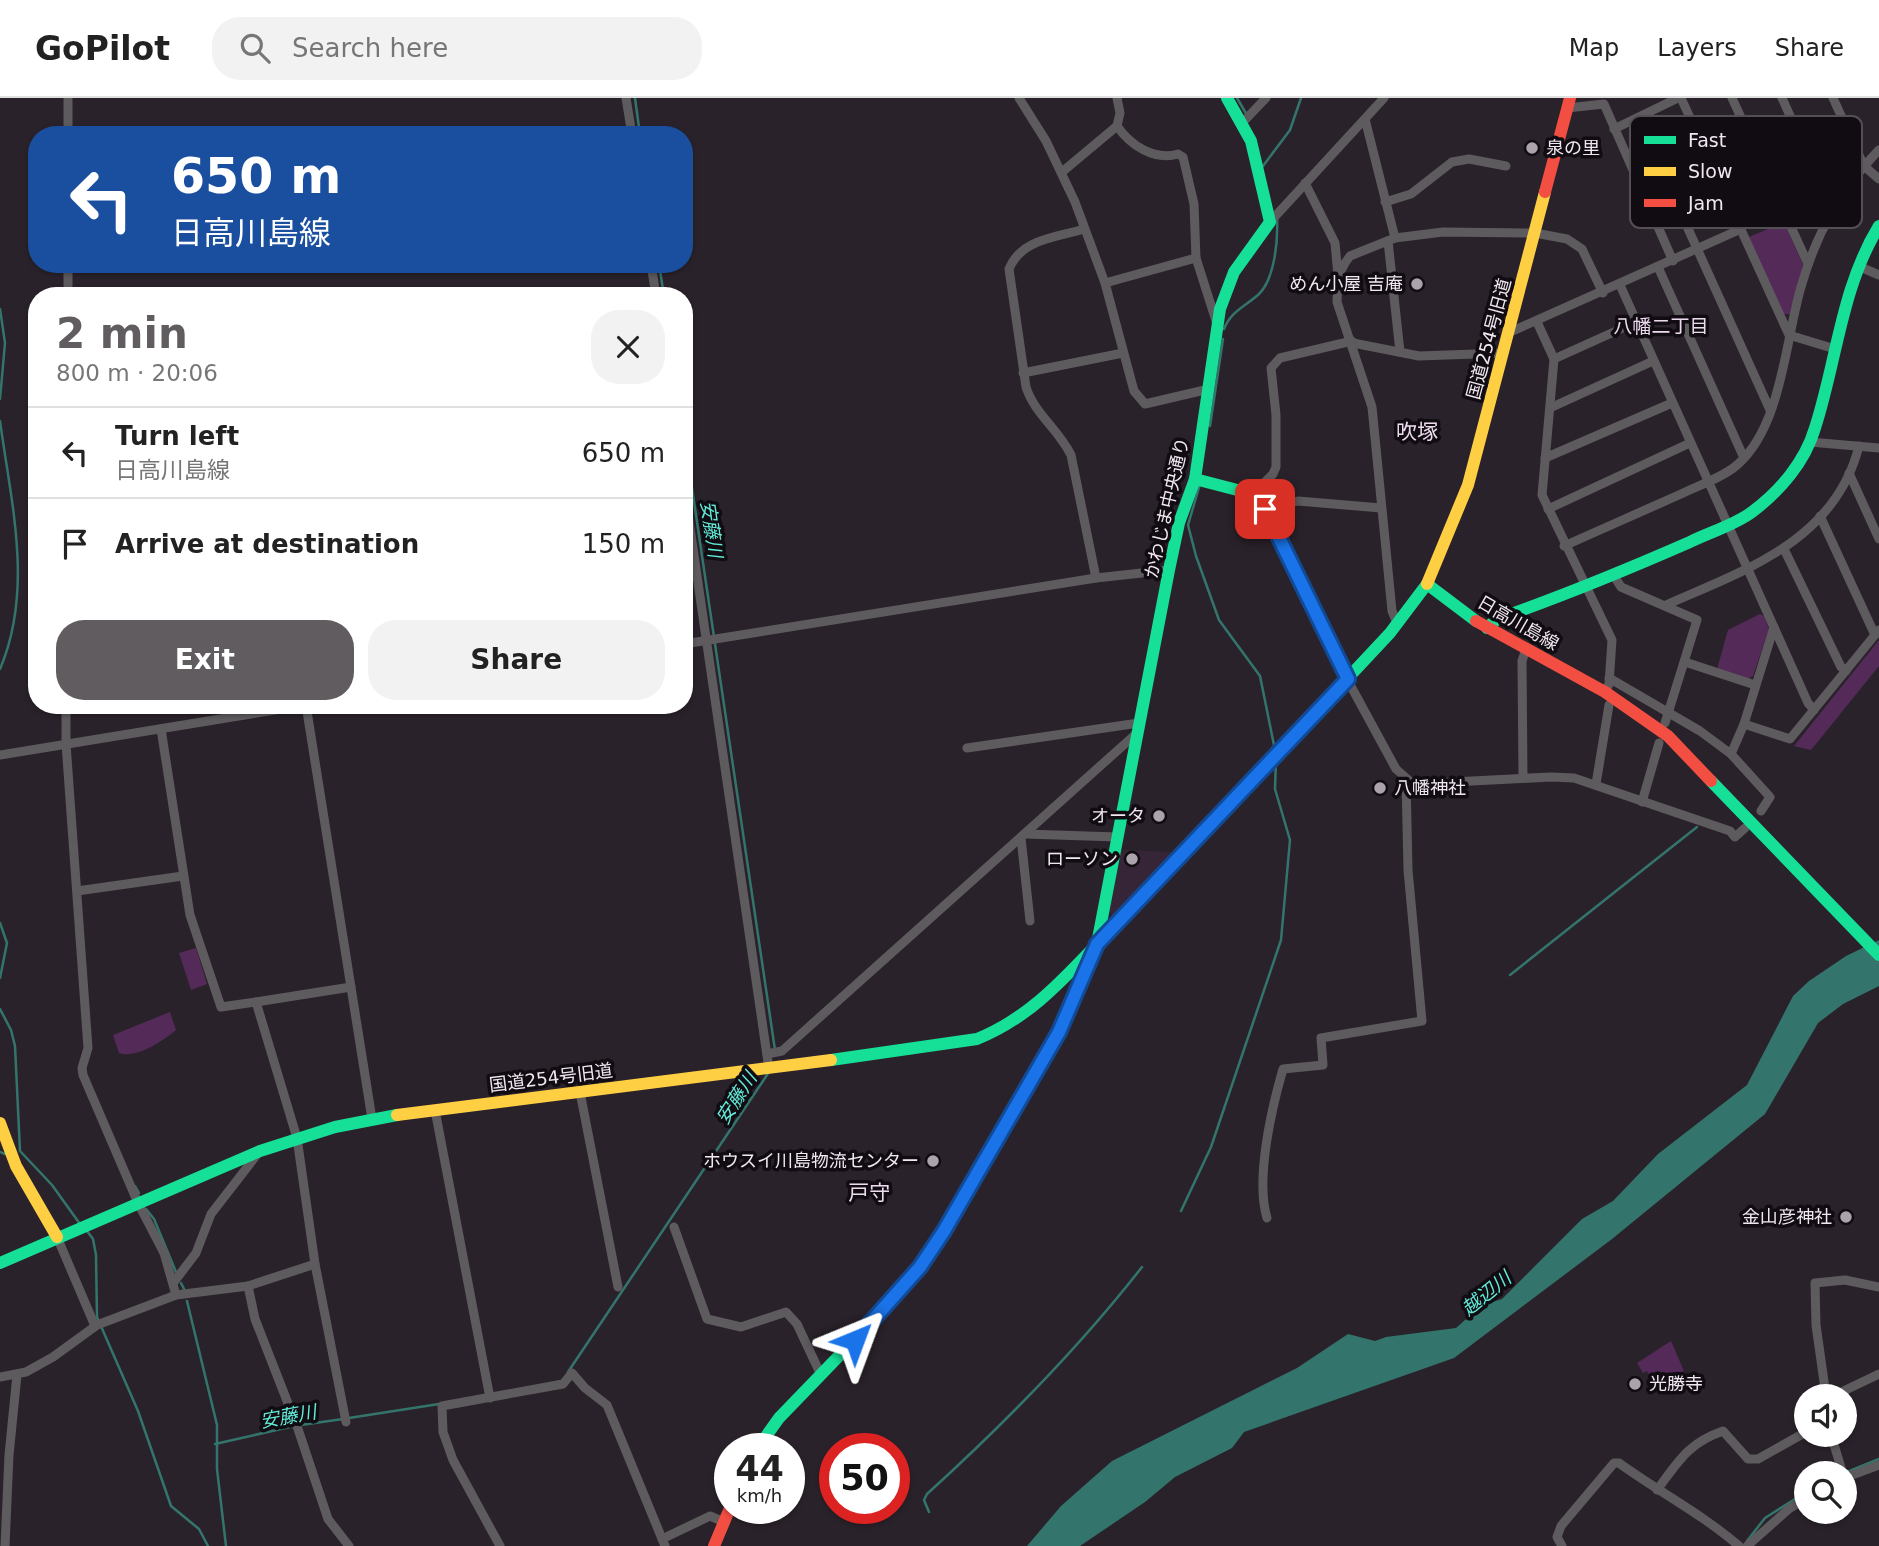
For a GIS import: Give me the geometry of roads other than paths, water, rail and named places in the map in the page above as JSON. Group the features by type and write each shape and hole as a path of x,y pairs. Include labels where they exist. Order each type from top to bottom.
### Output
{"street":[{"path":"68,98 68,126"},
{"path":"626,98 631,126"},
{"path":"1019,98 1062,172 1105,283 1134,391 1145,404 1209,389"},
{"path":"1062,172 1116,126 1120,113 1118,98"},
{"path":"1227,98 1244,121 1253,141 1270,222"},
{"path":"1244,121 1266,98"},
{"path":"1270,222 1384,98"},
{"path":"1642,116 1680,98 1689,116"},
{"path":"1732,98 1740,116"},
{"path":"1782,98 1790,116"},
{"path":"1833,98 1841,116"},
{"path":"1568,103 1604,104 1630,165"},
{"name":"国道254号旧道","path":"1427,584 1468,485 1568,103"},
{"path":"1365,120 1391,239 1400,352"},
{"path":"1614,129 1630,122"},
{"path":"1116,126 1138,148 1167,157 1178,154 1183,158 1194,204 1195,258 1213,320 1218,325"},
{"path":"1862,169 1879,150"},
{"path":"1385,202 1411,194 1452,162 1469,159 1506,166"},
{"path":"1862,162 1879,179"},
{"path":"1306,183 1326,220 1335,247 1338,308 1353,342 1374,415 1392,611 1397,623"},
{"name":"かわじま中央通り","path":"1097,944 1169,570 1180,523 1195,479 1218,325 1234,272 1270,222"},
{"path":"1487,628 1508,615 1585,589 1750,514 1776,492 1798,466 1810,442 1858,266 1879,226"},
{"path":"1658,228 1672,261"},
{"path":"1690,228 1770,410"},
{"path":"1792,228 1808,264"},
{"path":"1564,546 1725,474 1753,449 1770,410 1808,264 1824,228"},
{"path":"1084,229 1025,246 1014,257 1009,269 1023,373 1030,401 1064,440 1070,455 1096,578"},
{"path":"1508,333 1603,293 1741,229 1789,335 1835,349"},
{"path":"1338,276 1350,256 1391,239 1459,232 1535,233 1567,239 1582,248 1603,293"},
{"path":"1335,247 1350,256"},
{"path":"1105,283 1195,258"},
{"path":"1858,266 1879,275"},
{"path":"1658,267 1744,458"},
{"path":"1620,285 1726,525 1808,703 1814,710"},
{"path":"1554,359 1636,321"},
{"path":"1537,322 1554,359 1542,495 1564,546 1612,640 1595,784"},
{"path":"1251,496 1273,474 1276,467 1276,415 1270,368 1274,362 1353,342 1419,356 1504,353"},
{"path":"1023,373 1123,353"},
{"path":"1550,408 1653,361"},
{"path":"1545,458 1672,403"},
{"path":"1810,442 1879,448"},
{"path":"1548,509 1690,443"},
{"path":"1666,606 1784,549 1820,516 1849,473 1859,446"},
{"path":"1849,473 1879,538"},
{"path":"1195,479 1251,496 1265,509 1388,756 1406,779 1419,785 1523,778 1574,778 1730,831 1735,837 1745,828"},
{"path":"1265,509 1298,501 1381,508"},
{"path":"1744,724 1790,739 1877,633 1820,516"},
{"path":"693,548 769,1069"},
{"path":"1784,549 1841,667 1846,671"},
{"path":"693,643 1096,578 1169,570"},
{"path":"1614,576 1621,587 1697,620 1665,723"},
{"path":"1348,679 1427,584"},
{"name":"日高川島線","path":"1427,584 1487,628 1668,736 1879,955"},
{"path":"1731,754 1744,724 1774,627"},
{"path":"1523,778 1522,661 1526,649"},
{"path":"1685,662 1755,685"},
{"path":"1609,678 1669,711 1731,754 1770,797 1760,811"},
{"name":"国道254号旧道","path":"0,1263 260,1151 372,1119 955,1044 992,1034 1038,1004 1348,679"},
{"path":"66,714 89,1048 82,1068 138,1203 164,1253 176,1295"},
{"path":"0,755 252,714"},
{"path":"307,714 372,1119"},
{"path":"767,1054 782,1051 1023,836 1138,728"},
{"path":"967,748 1138,728"},
{"path":"161,729 190,915 220,1007 351,986"},
{"path":"1642,802 1659,743"},
{"path":"1267,1218 1267,1138 1270,1113 1283,1069 1323,1065 1321,1038 1422,1021 1408,870 1406,779"},
{"path":"1023,836 1118,837"},
{"path":"1023,836 1030,921"},
{"path":"77,891 183,876"},
{"path":"768,1433 779,1418 892,1301 944,1231 1059,1032 1097,944"},
{"path":"256,1002 298,1138 315,1264 346,1422"},
{"path":"580,1091 618,1287"},
{"path":"435,1111 489,1398"},
{"path":"0,1123 4,1144 57,1237 95,1326"},
{"path":"174,1282 196,1253 211,1214 260,1151"},
{"path":"674,1227 707,1319 741,1327 786,1312 797,1324 821,1375"},
{"path":"0,1377 17,1375 53,1357 95,1326 176,1295 248,1286 315,1264"},
{"path":"1824,1384 1816,1325 1815,1283 1845,1280 1879,1287"},
{"path":"248,1286 255,1319 300,1433 328,1519 349,1546"},
{"path":"500,1546 453,1460 443,1432 442,1406 564,1384 572,1373 585,1388 607,1405 663,1543 710,1516 714,1518"},
{"path":"1857,1385 1879,1374"},
{"path":"5,1546 8,1468 17,1375"},
{"path":"1657,1490 1689,1448 1707,1436 1723,1431 1748,1459 1758,1458 1794,1438"},
{"path":"1562,1546 1558,1536 1561,1526 1614,1463 1619,1463 1702,1517 1739,1546"},
{"path":"1857,1473 1879,1465"},
{"path":"1747,1546 1794,1506"},
{"path":"715,1546 723,1524"}],"waterway":[{"name":"安藤川","path":"635,98 639,126"},
{"path":"1237,98 1247,115"},
{"path":"1263,166 1290,130 1301,98"},
{"path":"1224,329 1235,313 1259,294 1269,278 1276,248 1277,219"},
{"name":"安藤川","path":"660,273 663,287"},
{"path":"0,309 5,343 0,399"},
{"path":"1210,426 1223,339"},
{"path":"0,421 14,514 18,577 10,639 0,669"},
{"path":"1200,484 1188,525 1196,556 1219,620 1260,676 1275,750"},
{"name":"安藤川","path":"693,495 775,1050"},
{"path":"1181,1211 1211,1147 1281,940 1290,840 1275,789 1276,760"},
{"path":"1510,975 1697,827"},
{"path":"0,923 7,943 0,978"},
{"path":"0,1009 11,1030 15,1046 20,1151 52,1185 80,1224"},
{"name":"安藤川","path":"568,1372 769,1072"},
{"path":"0,1152 5,1154"},
{"path":"135,1186 139,1193"},
{"path":"146,1209 154,1219 176,1272"},
{"path":"87,1231 93,1239 96,1255 97,1317 138,1411 171,1506 199,1529 208,1546"},
{"path":"929,1512 924,1500 927,1494 1039,1385 1142,1267"},
{"path":"181,1283 184,1289"},
{"path":"187,1301 217,1425 217,1469 226,1546"},
{"name":"安藤川","path":"349,1418 439,1404"},
{"name":"安藤川","path":"301,1425 343,1419"},
{"name":"安藤川","path":"215,1444 294,1426"},
{"path":"1857,1468 1879,1459"},
{"path":"1747,1541 1765,1518 1794,1500"}],"place":[{"name":"泉の里","path":"1532,148"},
{"name":"めん小屋 吉庵","path":"1417,284"},
{"name":"八幡神社","path":"1380,788"},
{"name":"オータ","path":"1159,816"},
{"name":"ローソン","path":"1132,859"},
{"name":"ホウスイ川島物流センター","path":"933,1161"},
{"name":"金山彦神社","path":"1846,1217"},
{"name":"光勝寺","path":"1635,1384"}],"district":[{"name":"八幡二丁目","path":"1661,326"},
{"name":"吹塚","path":"1417,432"},
{"name":"戸守","path":"869,1193"}],"water label":[{"name":"越辺川","path":"1486,1293"}]}
